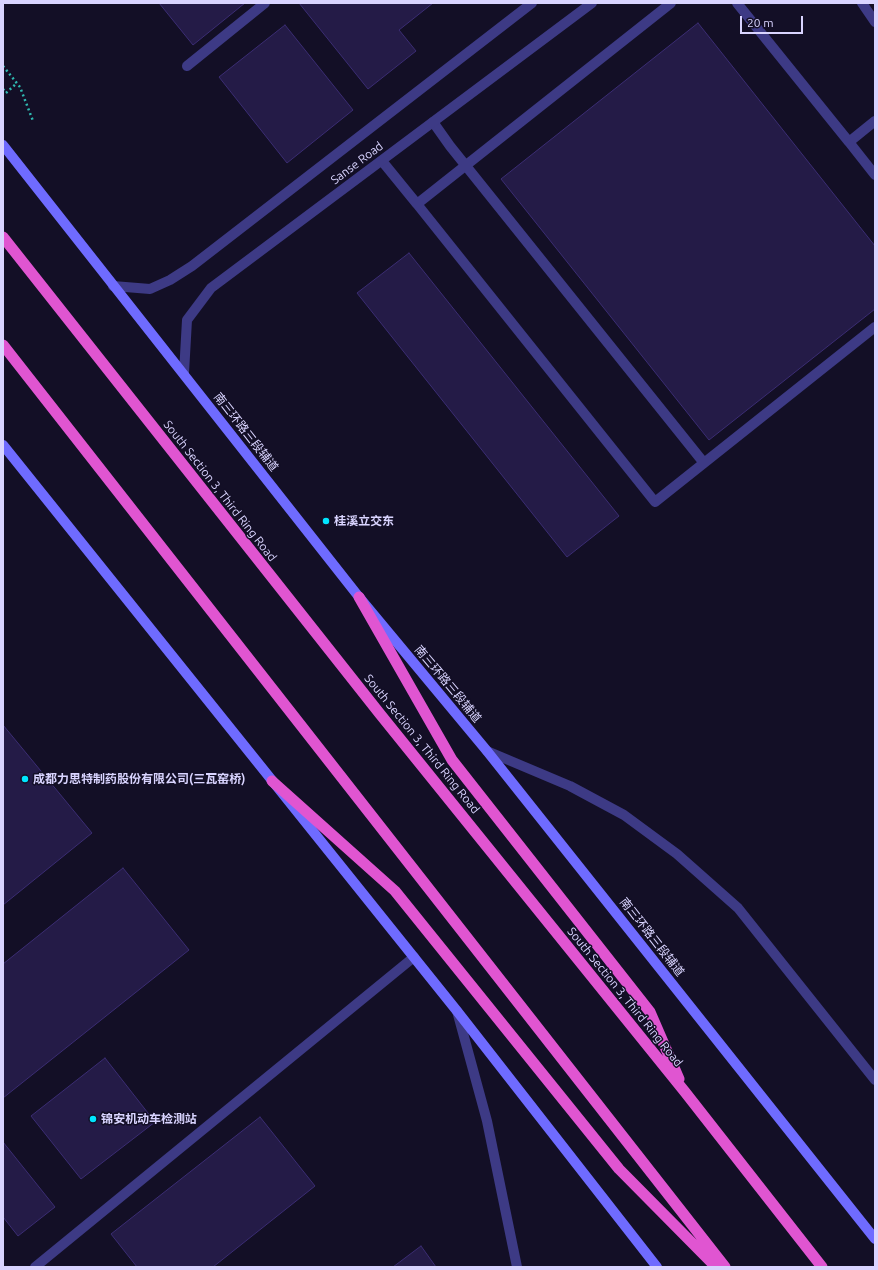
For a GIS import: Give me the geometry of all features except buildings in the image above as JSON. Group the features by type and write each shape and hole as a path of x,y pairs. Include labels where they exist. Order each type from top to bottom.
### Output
{"highway":[{"name":"South Section 3, Third Ring Road","path":"3,237 380,714 685,1092 822,1267"},
{"path":"3,345 725,1267"},
{"path":"359,597 452,760 650,1012 685,1092"},
{"path":"272,781 395,891 619,1169 716,1267"}],"main road":[{"name":"南三环路三段辅道","path":"3,145 359,597 487,751 875,1239"},
{"path":"3,445 457,1011 657,1267"}],"street":[{"path":"187,66 265,3"},
{"name":"Sanse Road","path":"113,286 150,289 170,280 192,266 532,3"},
{"name":"Sanse Road","path":"184,373 188,320 211,288 592,3"},
{"path":"417,204 671,3"},
{"path":"738,3 875,175"},
{"path":"862,3 875,22"},
{"path":"849,142 875,121"},
{"path":"433,122 465,165 704,463"},
{"path":"382,161 655,502 875,327"},
{"path":"487,751 570,786 624,815 677,854 738,908 875,1080"},
{"path":"36,1267 414,958"},
{"path":"457,1011 487,1120 517,1267"}],"path":[{"path":"3,66 20,87 33,121"},
{"path":"3,89 6,92 17,83"}],"place":[{"name":"桂溪立交东","path":"326,521"},
{"name":"成都力思特制药股份有限公司(三瓦窑桥)","path":"25,779"},
{"name":"锦安机动车检测站","path":"93,1119"}]}
